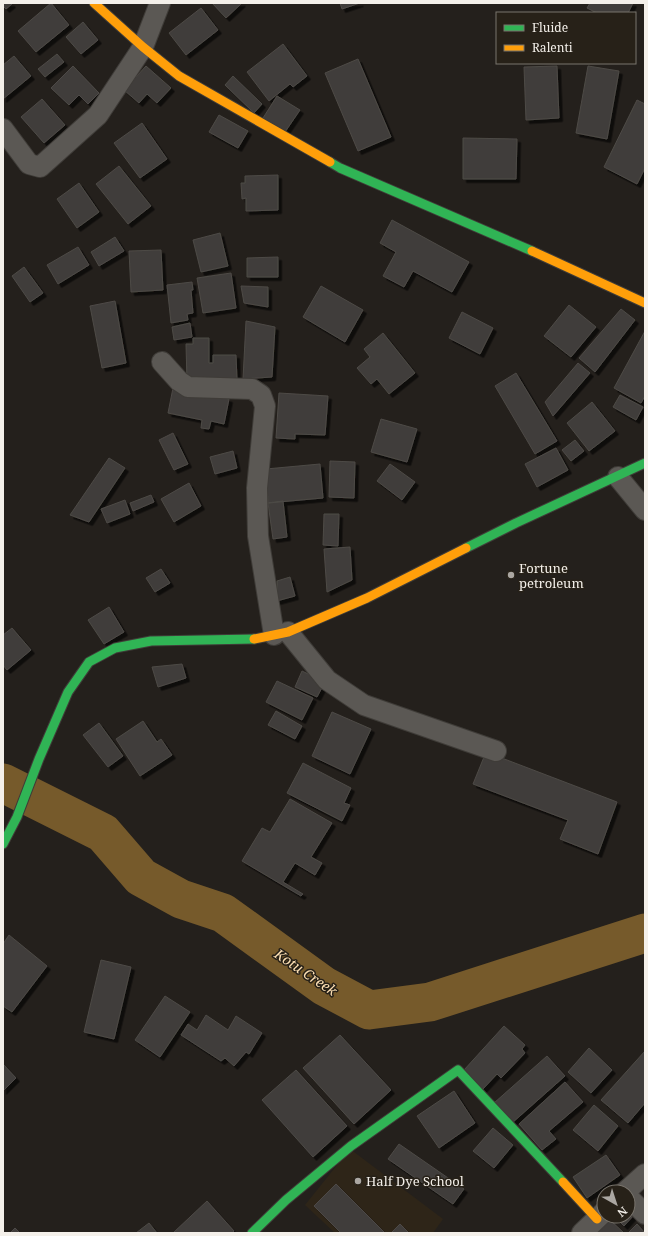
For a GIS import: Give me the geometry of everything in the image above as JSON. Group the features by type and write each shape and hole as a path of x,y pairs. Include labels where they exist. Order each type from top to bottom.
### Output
{"street":[{"path":"94,3 179,76 340,168 563,265 645,303"},
{"path":"3,129 29,164 40,167 98,115 144,47 160,3"},
{"path":"162,362 179,381 188,386 252,389 261,395 265,406 257,488 258,536 281,634 327,680 364,705 496,751"},
{"path":"3,844 24,802 39,759 68,692 89,662 115,648 151,641 252,639 281,634 367,598 516,523 645,463"},
{"path":"618,476 645,510"},
{"path":"252,1233 286,1200 351,1146 458,1070 596,1211"},
{"path":"634,1184 645,1174"},
{"path":"636,1205 645,1214"},
{"path":"582,1233 596,1220"}],"shaded area":[{"name":"Half Dye School","path":"350,1149 443,1219 433,1233 335,1233 305,1205"}],"building":[{"path":"3,3 12,4 6,9 3,6"},
{"path":"51,3 69,25 36,52 18,31"},
{"path":"212,3 242,3 226,18"},
{"path":"340,3 360,3 342,9"},
{"path":"590,3 633,3 628,12 595,12 587,8"},
{"path":"201,8 218,30 186,55 169,33"},
{"path":"83,22 98,40 81,54 66,37"},
{"path":"283,44 307,76 293,87 290,84 269,101 247,72"},
{"path":"57,54 64,62 45,77 38,69"},
{"path":"14,56 31,76 3,99 3,65"},
{"path":"358,59 391,137 358,151 325,73"},
{"path":"73,66 99,93 88,104 79,95 69,105 51,88"},
{"path":"146,66 171,88 157,103 147,94 139,103 124,90"},
{"path":"557,66 559,118 526,120 524,67"},
{"path":"588,66 619,71 607,139 576,133"},
{"path":"233,76 262,104 254,113 225,85"},
{"path":"277,96 300,110 285,132 263,118"},
{"path":"42,99 65,125 44,143 21,117"},
{"path":"637,100 645,104 645,168 637,184 604,167"},
{"path":"219,115 248,131 238,148 209,132"},
{"path":"142,123 167,159 140,178 114,143"},
{"path":"463,138 517,139 516,179 463,179"},
{"path":"119,166 151,206 128,224 96,184"},
{"path":"278,175 278,210 246,211 246,198 242,199 241,183 245,183 245,176"},
{"path":"79,183 99,212 77,228 57,199"},
{"path":"392,220 469,262 452,292 413,271 404,287 383,276 396,252 380,243"},
{"path":"220,233 228,266 201,272 193,240"},
{"path":"115,237 124,251 99,266 91,252"},
{"path":"78,247 89,265 58,284 47,265"},
{"path":"161,250 163,290 131,292 129,251"},
{"path":"278,257 278,277 247,277 247,258"},
{"path":"24,267 43,293 30,302 12,276"},
{"path":"231,273 236,308 203,313 197,278"},
{"path":"192,282 193,290 191,290 193,313 187,314 188,320 171,323 167,285"},
{"path":"241,286 268,287 268,307 244,303"},
{"path":"321,286 363,310 345,342 303,317"},
{"path":"115,301 126,363 102,368 90,306"},
{"path":"569,305 596,327 571,357 544,336"},
{"path":"621,309 635,320 595,372 579,358"},
{"path":"462,312 493,328 480,354 449,338"},
{"path":"246,321 275,327 272,377 243,379"},
{"path":"190,323 192,337 174,340 172,327"},
{"path":"645,331 645,396 641,403 614,388"},
{"path":"383,333 415,373 389,394 377,379 371,384 357,368 370,357 364,349"},
{"path":"193,338 209,338 209,363 213,363 213,355 236,355 237,380 187,382 186,344 193,344"},
{"path":"578,363 590,373 553,416 545,402"},
{"path":"516,373 557,441 535,454 495,386"},
{"path":"173,388 229,399 224,424 211,421 209,429 201,428 202,420 168,413"},
{"path":"279,393 328,396 325,435 295,434 295,439 276,438"},
{"path":"620,395 643,407 636,420 613,407"},
{"path":"592,402 615,431 589,451 567,423"},
{"path":"381,419 417,429 407,462 371,452"},
{"path":"173,433 188,464 174,470 159,440"},
{"path":"575,440 584,451 571,461 562,450"},
{"path":"556,448 568,470 537,487 525,464"},
{"path":"233,451 237,468 215,474 210,457"},
{"path":"109,458 125,468 89,522 70,515"},
{"path":"330,461 355,462 354,498 329,497"},
{"path":"320,464 323,498 268,503 266,469"},
{"path":"390,464 415,482 402,500 377,481"},
{"path":"189,483 201,506 174,522 161,499"},
{"path":"151,495 154,502 133,511 130,503"},
{"path":"125,500 130,514 107,523 101,509"},
{"path":"283,501 287,537 273,539 268,503"},
{"path":"324,514 339,514 338,546 323,545"},
{"path":"350,547 352,580 327,592 324,549"},
{"path":"161,569 170,583 155,592 146,578"},
{"path":"290,577 295,596 273,602 277,593 277,581"},
{"path":"109,607 124,632 104,644 88,620"},
{"path":"12,628 31,650 7,670 3,665 3,635"},
{"path":"182,664 186,678 158,687 152,667"},
{"path":"302,671 325,682 317,697 295,687"},
{"path":"277,681 313,698 302,720 266,702"},
{"path":"276,711 302,726 295,739 268,725"},
{"path":"332,712 371,729 350,774 312,756"},
{"path":"143,721 157,742 161,739 172,755 140,776 116,739"},
{"path":"99,723 123,756 108,767 83,735"},
{"path":"486,752 617,802 598,854 560,839 568,820 473,784"},
{"path":"303,763 351,788 344,803 350,805 342,821 287,793"},
{"path":"290,799 332,823 311,857 322,863 315,875 295,863 283,882 303,894 301,896 242,861 262,828 270,832"},
{"path":"9,935 47,966 12,1012 3,1006 3,944"},
{"path":"101,960 131,967 114,1039 84,1032"},
{"path":"165,996 190,1012 160,1057 135,1040"},
{"path":"206,1015 228,1030 236,1016 262,1033 249,1054 246,1052 234,1066 225,1058 221,1061 181,1035 188,1024 197,1030"},
{"path":"504,1026 525,1045 522,1049 525,1053 501,1078 497,1074 483,1089 464,1070"},
{"path":"340,1035 391,1090 354,1124 303,1068"},
{"path":"589,1048 612,1070 591,1093 568,1072"},
{"path":"645,1051 645,1103 628,1123 601,1100"},
{"path":"547,1056 565,1076 512,1123 494,1103"},
{"path":"3,1064 16,1078 3,1091"},
{"path":"296,1070 347,1126 313,1157 262,1100"},
{"path":"565,1082 583,1102 549,1131 556,1139 542,1150 519,1124"},
{"path":"454,1091 475,1123 439,1148 417,1116"},
{"path":"594,1105 618,1126 598,1151 573,1130"},
{"path":"493,1128 513,1145 494,1168 473,1151"},
{"path":"399,1144 464,1189 453,1204 388,1159"},
{"path":"606,1155 620,1175 607,1184 596,1184 596,1192 587,1198 573,1177"},
{"name":"Half Dye School","path":"336,1184 385,1233 341,1233 314,1206"},
{"path":"207,1201 234,1231 232,1233 173,1233"},
{"path":"149,1223 157,1233 136,1233"},
{"name":"Half Dye School","path":"400,1224 409,1233 391,1233"},
{"path":"604,1224 614,1224 624,1233 596,1233"},
{"path":"637,1224 645,1233 628,1233"},
{"path":"15,1228 20,1233 10,1233"}],"waterway":[{"name":"Kotu Creek","path":"3,783 103,833 141,877 181,899 223,913 324,986 369,1010 430,1002 645,933"}],"traffic: fast":[{"path":"330,162 340,168 532,251"},
{"path":"466,548 645,463"},
{"path":"3,844 17,817 39,759 68,692 89,662 115,648 151,641 254,639"},
{"path":"252,1233 286,1200 351,1146 458,1070 563,1182"}],"traffic: slow":[{"path":"94,3 143,47 179,76 330,162"},
{"path":"532,251 645,303"},
{"path":"254,639 288,632 367,598 466,548"},
{"path":"563,1182 596,1218"}],"place":[{"name":"Fortune petroleum","path":"511,575"},
{"name":"Half Dye School","path":"358,1181"}]}
